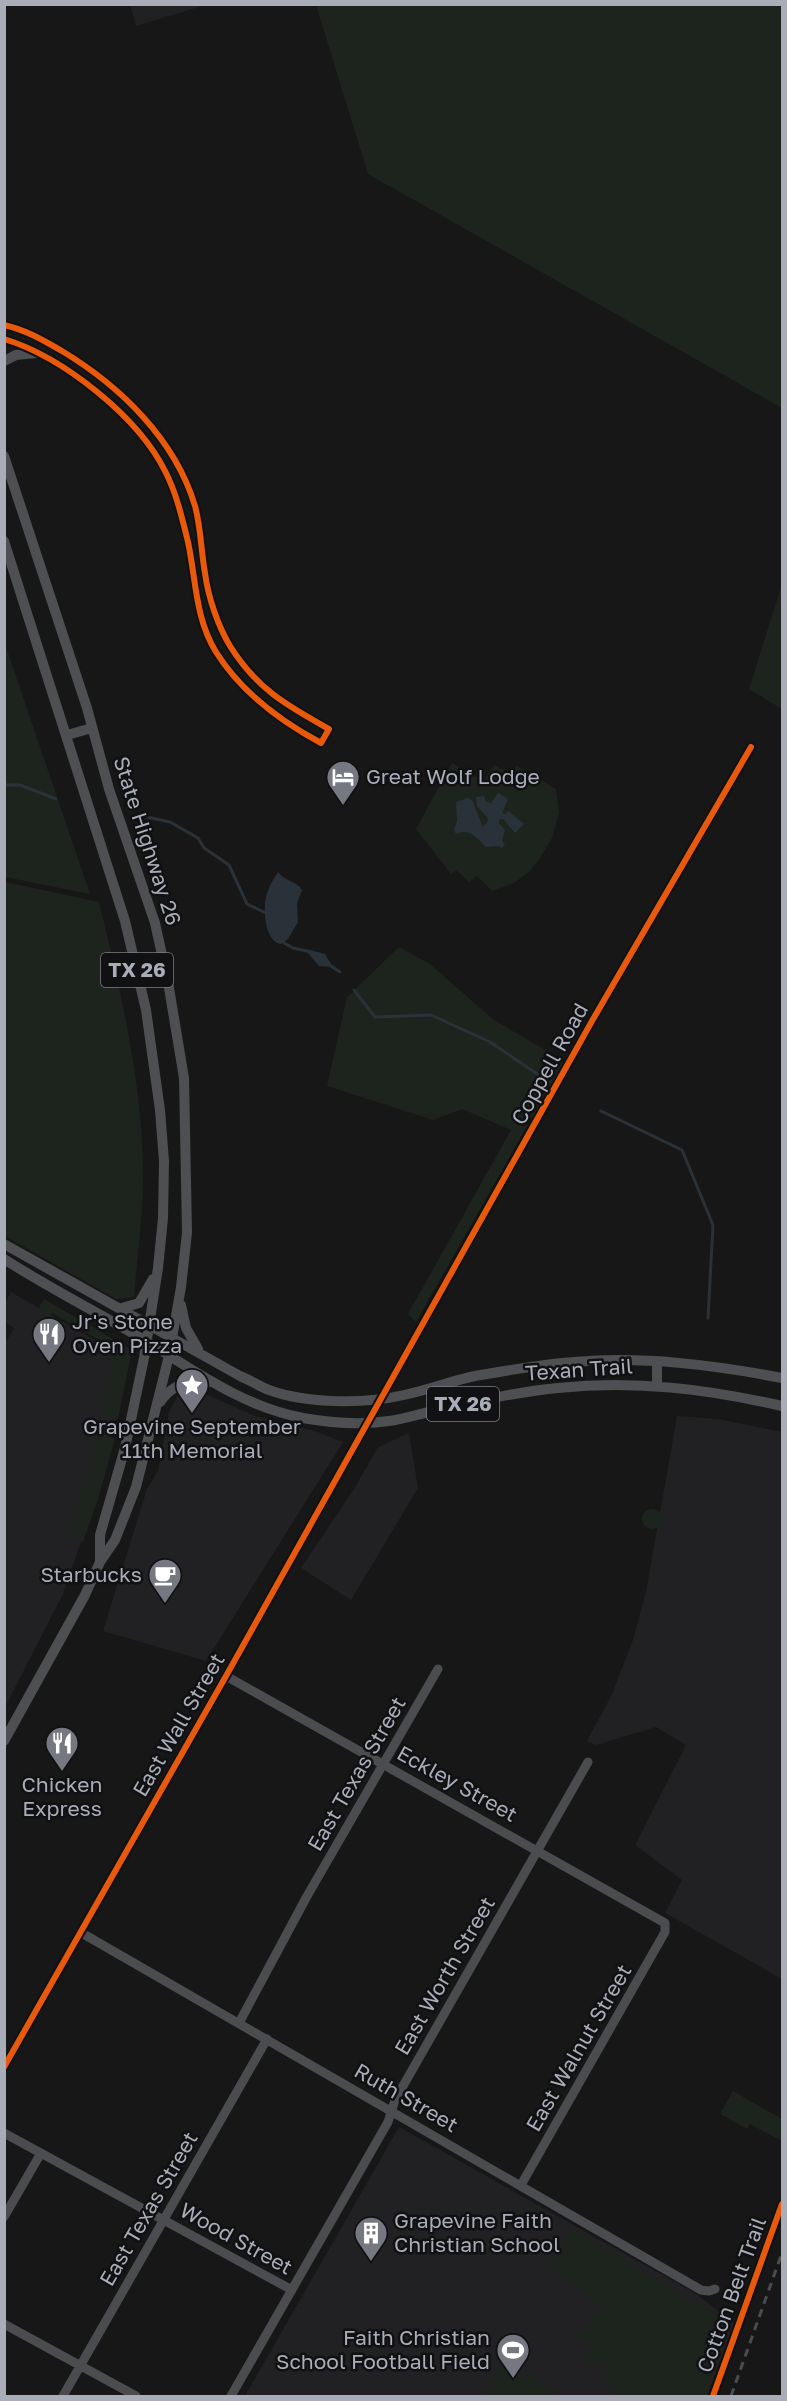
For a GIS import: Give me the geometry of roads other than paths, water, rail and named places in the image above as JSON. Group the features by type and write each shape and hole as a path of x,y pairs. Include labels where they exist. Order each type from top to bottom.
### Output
{"main road":[{"path":"4,361 16,355 36,353"},
{"name":"State Highway 26","path":"4,456 92,728 109,789 155,923 184,1078 187,1131 187,1233 181,1287 169,1356 136,1487 115,1540 100,1562 85,1594 4,1741"},
{"name":"State Highway 26","path":"4,541 126,921 146,1010 160,1110 164,1161 163,1218 158,1268 147,1342 121,1466 100,1534 100,1562"},
{"path":"67,735 92,728"},
{"name":"Texan Trail","path":"4,1244 270,1390 346,1402 404,1395 474,1376 554,1364 632,1360 735,1369 783,1378"},
{"name":"Texan Trail","path":"4,1259 211,1382 266,1408 303,1418 342,1422 389,1421 471,1402 557,1388 606,1384 657,1385 719,1393 783,1406"},
{"path":"122,1308 139,1303 158,1268"},
{"name":"TX 26","path":"181,1287 180,1304 186,1328 200,1352"},
{"path":"657,1362 657,1385"},
{"path":"157,1407 167,1392 183,1382 211,1382"}],"street":[{"path":"4,325 36,336 90,368 124,397 151,426 180,470 195,506 202,540 205,575 214,609 229,644 253,677 281,702 329,729 321,743 276,715 259,701 243,687 215,651 200,614 179,504 165,471 140,435 123,415 66,369 4,339"},
{"name":"Coppell Road","path":"382,1399 592,1021 751,747"},
{"name":"East Wall Street","path":"4,2067 382,1399"},
{"name":"East Texas Street","path":"238,2023 382,1763 438,1669"},
{"name":"Eckley Street","path":"226,1676 660,1919 666,1927"},
{"name":"East Worth Street","path":"231,2397 388,2122 395,2100 588,1762"},
{"name":"East Walnut Street","path":"521,2185 666,1927"},
{"name":"Ruth Street","path":"80,1932 701,2290 715,2289"},
{"name":"East Texas Street","path":"63,2397 267,2039"},
{"name":"Wood Street","path":"4,2133 292,2290"},
{"path":"4,2217 42,2153"},
{"path":"4,2324 136,2397"}],"waterway":[{"path":"4,785 20,785 56,799"},
{"path":"142,816 170,822 198,838 204,848 229,865 247,904 268,914"},
{"path":"283,939 284,943 293,948 311,952"},
{"path":"331,966 340,972"},
{"path":"354,990 375,1017 431,1015 490,1042 549,1082"},
{"path":"601,1111 682,1150 713,1225 708,1318"}],"railway":[{"path":"731,2396 782,2253"}],"place":[{"name":"Great Wolf Lodge","path":"343,806"},
{"name":"Jr's Stone Oven Pizza","path":"49,1363"},
{"name":"Grapevine September 11th Memorial","path":"192,1414"},
{"name":"Starbucks","path":"165,1604"},
{"name":"Chicken Express","path":"62,1772"},
{"name":"Grapevine Faith Christian School","path":"371,2262"},
{"name":"Faith Christian School Football Field","path":"513,2379"}]}
